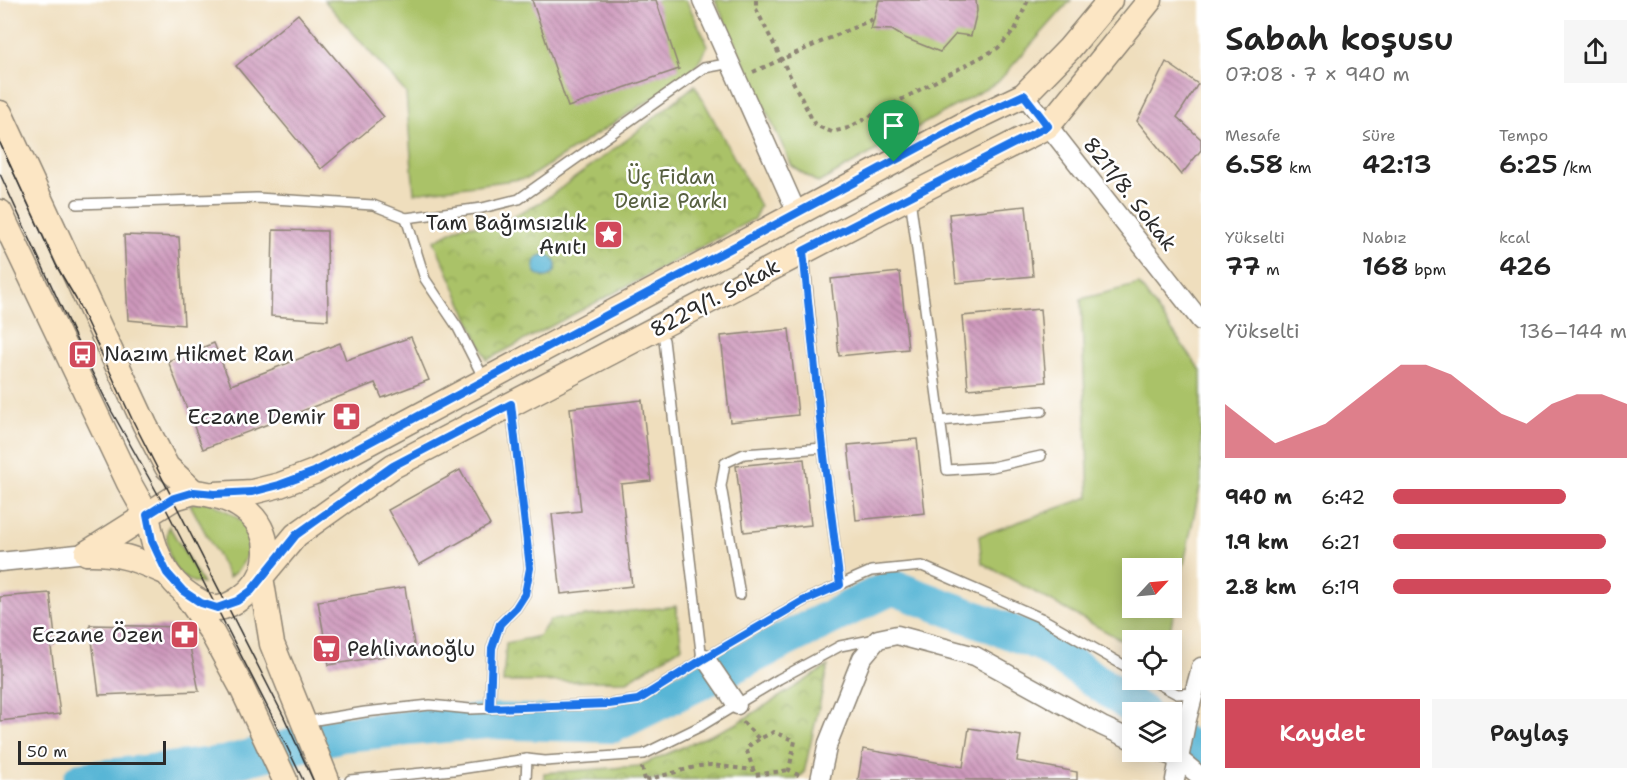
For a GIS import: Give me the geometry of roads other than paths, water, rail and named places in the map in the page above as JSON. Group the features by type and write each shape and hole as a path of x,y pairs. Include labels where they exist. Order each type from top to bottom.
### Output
{"street":[{"path":"702,0 797,213"},
{"name":"8229/1. Sokak","path":"204,493 252,492 314,472 974,118 1024,95 1069,49 1110,0"},
{"name":"8229/1. Sokak","path":"261,577 296,535 393,466 910,195 1048,126 1150,0"},
{"name":"8211/8. Sokak","path":"1024,95 1201,321"},
{"path":"0,113 145,425 167,467 204,493 249,513 260,527 266,543 266,560 261,577 251,591 237,601 217,608 201,603 175,582 130,557 87,553 0,562"},
{"path":"0,212 129,483 147,515 152,541 175,582 211,631 242,686 284,778"},
{"path":"87,553 174,498 204,493"},
{"path":"261,577 272,644 324,773"},
{"path":"813,779 862,658 878,639 897,635 975,657 1122,735"},
{"path":"703,659 734,707"},
{"path":"1182,744 1186,723 1198,694 1201,667"},
{"path":"1182,761 1201,777"},
{"path":"1175,780 1178,762"}],"lane":[{"path":"77,204 256,198 373,205 405,218 482,208 519,199 704,68 734,71"},
{"path":"910,195 946,470 992,467 1041,456"},
{"path":"405,218 425,279 458,328 485,380"},
{"path":"803,251 823,448 840,585"},
{"path":"664,340 703,659"},
{"path":"490,708 492,648 500,624 516,608 525,594 530,568 511,404"},
{"path":"940,421 1042,411"},
{"path":"740,595 721,486 725,463 744,454 823,448"},
{"path":"305,729 316,720 430,705 470,709 609,704 638,700 803,601 871,571 922,566 1041,618 1122,664"},
{"path":"350,780 453,770 526,759 545,761 644,753 701,726 778,679 840,646 878,639"},
{"path":"1170,690 1178,694 1198,694"},
{"path":"526,759 526,780"}],"water":[{"path":"545,255 553,258 556,266 553,274 545,277 537,274 534,266 537,258"}],"waterway":[{"path":"81,780 224,764 342,734 487,721 613,725 892,587 1042,644 1126,702"},
{"path":"1182,742 1201,756"}],"tram line":[{"path":"0,143 56,265 76,299 132,419 283,715 313,780"},
{"path":"0,174 83,354 112,412 164,505 303,780"}],"place":[{"name":"Tam Bağımsızlık Anıtı","path":"608,235"},
{"name":"Nazım Hikmet Ran","path":"83,354"},
{"name":"Eczane Demir","path":"347,417"},
{"name":"Eczane Özen","path":"184,635"},
{"name":"Pehlivanoğlu","path":"326,649"}],"park label":[{"name":"Üç Fidan Deniz Parkı","path":"671,189"}]}
